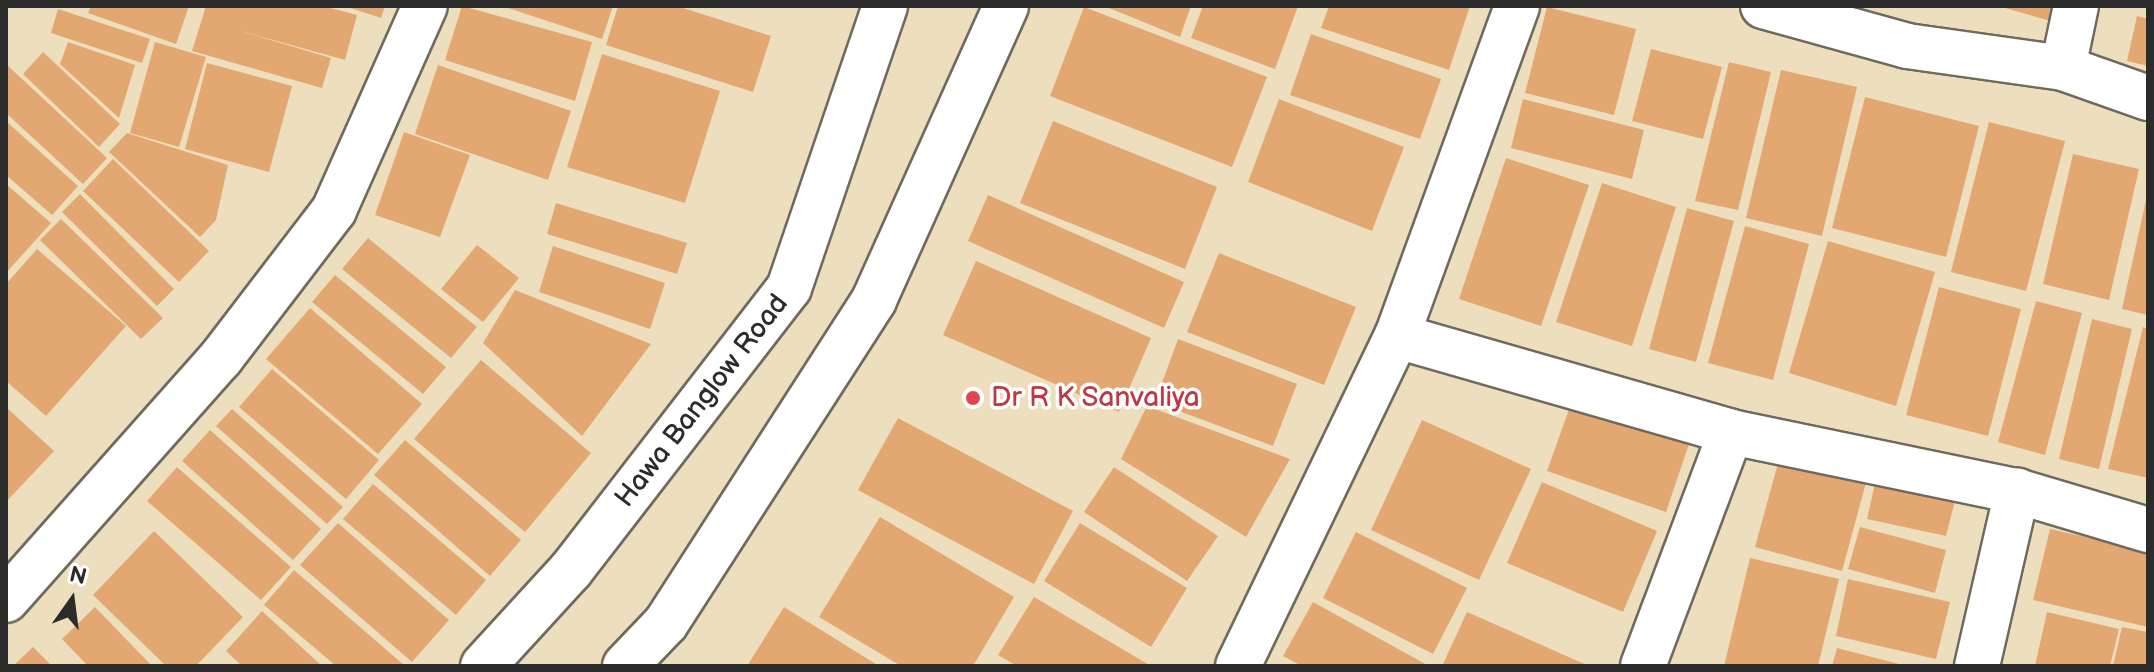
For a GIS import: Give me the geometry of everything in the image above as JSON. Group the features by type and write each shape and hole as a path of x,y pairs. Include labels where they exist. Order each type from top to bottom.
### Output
{"street":[{"path":"6,600 221,358 334,210 425,6"},
{"name":"Hawa Banglow Road","path":"483,666 571,570 789,288 885,6"},
{"path":"625,666 666,623 874,300 1006,6"},
{"path":"1238,666 1397,336 1517,6"},
{"path":"1763,6 1907,46 2063,68 2148,98"},
{"path":"2063,68 2076,6"},
{"path":"1397,336 1731,432 2017,491 2148,530"},
{"path":"1643,666 1731,432"},
{"path":"1977,666 2017,491"}],"building":[{"path":"91,6 189,6 176,44 88,13"},
{"path":"206,6 323,6 357,15 345,60 237,30 331,58 322,88 192,51"},
{"path":"344,6 385,6 381,18"},
{"path":"462,6 592,42 575,101 445,60"},
{"path":"502,6 613,6 602,39"},
{"path":"618,6 677,6 771,36 753,92 606,45"},
{"path":"1104,6 1191,6 1180,37"},
{"path":"1203,6 1298,6 1275,69 1191,38"},
{"path":"1329,6 1470,6 1449,70 1321,28"},
{"path":"1998,6 2058,6 2054,22"},
{"path":"1084,7 1267,77 1232,167 1050,96"},
{"path":"1547,7 1636,29 1614,115 1525,93"},
{"path":"58,9 150,39 142,63 51,33"},
{"path":"2137,16 2148,19 2148,66 2127,61"},
{"path":"1311,34 1441,79 1420,139 1290,95"},
{"path":"68,42 135,65 119,118 60,64"},
{"path":"155,42 206,57 179,147 130,133"},
{"path":"1651,49 1722,67 1703,139 1632,121"},
{"path":"43,52 120,124 99,147 23,74"},
{"path":"602,54 720,91 685,203 567,167"},
{"path":"1729,62 1771,72 1738,210 1695,201"},
{"path":"207,63 292,86 269,172 185,149"},
{"path":"6,64 107,158 83,184 6,113"},
{"path":"438,65 571,111 548,180 415,134"},
{"path":"1781,70 1857,87 1822,236 1746,218"},
{"path":"1865,97 1979,126 1946,257 1832,228"},
{"path":"1279,99 1404,147 1372,231 1248,182"},
{"path":"1523,99 1644,130 1632,179 1511,148"},
{"path":"6,121 78,186 52,215 6,175"},
{"path":"1053,121 1217,187 1185,269 1020,203"},
{"path":"1989,122 2065,141 2026,291 1951,272"},
{"path":"404,132 470,155 440,237 375,215"},
{"path":"127,133 228,165 216,220 200,237 109,152"},
{"path":"2073,154 2139,169 2109,300 2043,284"},
{"path":"1506,158 1589,185 1541,326 1459,299"},
{"path":"113,159 209,251 179,282 83,191"},
{"path":"1602,183 1676,207 1632,346 1556,322"},
{"path":"6,184 51,223 6,273"},
{"path":"2148,191 2148,315 2122,309"},
{"path":"80,194 174,289 157,306 62,212"},
{"path":"988,195 1184,282 1164,328 968,241"},
{"path":"556,203 687,243 677,274 547,234"},
{"path":"1687,208 1734,221 1696,362 1649,349"},
{"path":"61,219 163,318 141,339 40,240"},
{"path":"1745,226 1809,244 1773,380 1708,363"},
{"path":"368,238 477,327 451,358 342,269"},
{"path":"1828,241 1935,272 1896,406 1789,373"},
{"path":"477,245 519,278 483,322 441,289"},
{"path":"553,246 665,283 650,329 539,292"},
{"path":"37,249 126,326 46,416 6,381 6,284"},
{"path":"1219,253 1356,307 1324,385 1187,332"},
{"path":"976,261 1151,338 1119,412 943,335"},
{"path":"335,275 446,367 423,394 312,302"},
{"path":"1939,287 2021,309 1988,436 1906,415"},
{"path":"515,290 651,344 582,436 483,343"},
{"path":"2036,301 2082,313 2045,455 1998,442"},
{"path":"310,308 422,404 378,454 266,359"},
{"path":"2092,319 2132,329 2099,469 2059,459"},
{"path":"2143,327 2148,329 2148,478 2108,469"},
{"path":"1178,339 1297,384 1273,446 1155,402"},
{"path":"481,360 591,453 525,532 414,439"},
{"path":"272,369 379,460 346,499 239,407"},
{"path":"1572,401 1690,441 1666,512 1547,471"},
{"path":"1147,406 1290,459 1246,537 1121,459"},
{"path":"6,407 54,451 6,502"},
{"path":"232,409 343,507 327,524 216,426"},
{"path":"898,418 1073,511 1034,584 858,490"},
{"path":"1422,420 1531,469 1479,580 1371,530"},
{"path":"210,430 321,529 293,560 182,461"},
{"path":"405,440 521,540 490,576 374,475"},
{"path":"1780,456 1867,479 1842,571 1755,547"},
{"path":"177,467 291,567 261,600 147,501"},
{"path":"1114,467 1218,536 1187,581 1084,512"},
{"path":"1876,479 1956,497 1946,536 1867,519"},
{"path":"1542,482 1657,531 1623,612 1507,563"},
{"path":"373,484 486,580 456,615 343,519"},
{"path":"880,517 1014,597 973,666 901,666 819,617"},
{"path":"338,523 449,620 412,662 300,565"},
{"path":"1080,523 1187,588 1151,647 1044,581"},
{"path":"1860,527 1946,550 1935,593 1848,569"},
{"path":"2050,529 2148,551 2148,627 2033,600"},
{"path":"154,531 243,617 196,666 166,666 93,595"},
{"path":"1356,532 1467,588 1433,654 1323,598"},
{"path":"1750,558 1839,579 1818,666 1724,666"},
{"path":"294,570 405,666 336,666 264,605"},
{"path":"1848,579 1950,602 1936,659 1836,636"},
{"path":"1034,597 1151,666 1017,666 998,655"},
{"path":"1313,602 1429,666 1302,666 1283,656"},
{"path":"95,607 152,666 88,666 62,639"},
{"path":"784,607 879,666 747,666"},
{"path":"262,611 322,666 242,666 226,651"},
{"path":"1467,612 1589,666 1442,666"},
{"path":"2047,612 2119,629 2110,666 2035,666"},
{"path":"2122,627 2148,632 2148,666 2113,666"},
{"path":"33,647 52,666 13,666"},
{"path":"1837,648 1903,665 1832,666"}],"place":[{"name":"Dr R K Sanvaliya","path":"973,398"}]}
